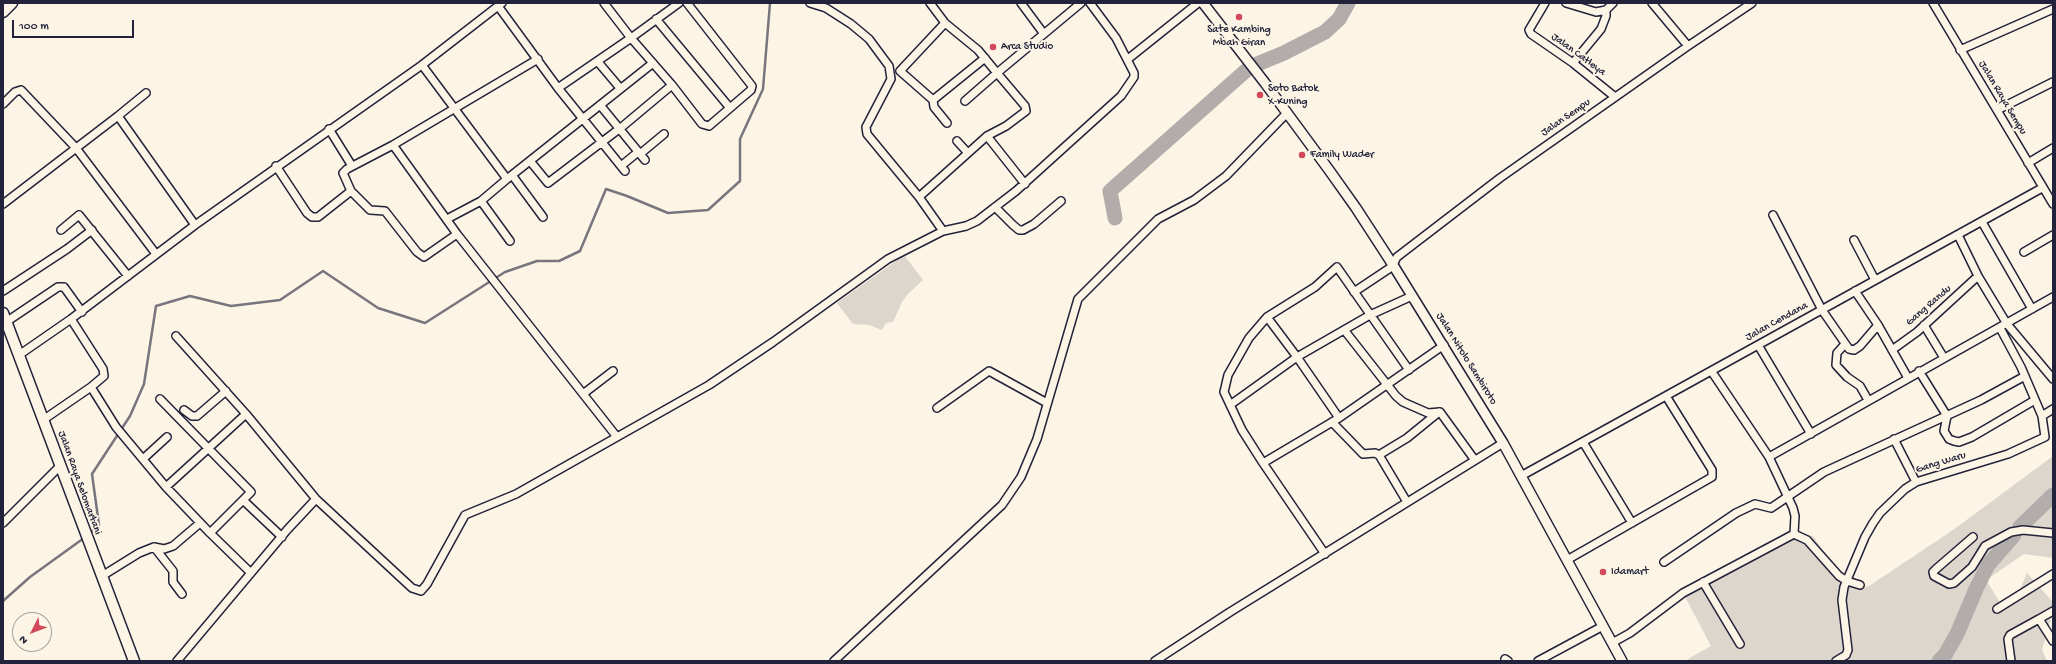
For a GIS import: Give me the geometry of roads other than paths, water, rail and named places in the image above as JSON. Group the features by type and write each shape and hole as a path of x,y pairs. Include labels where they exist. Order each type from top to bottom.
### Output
{"main road":[{"path":"3,12 12,3"},
{"name":"Jalan Raya Selomartani","path":"5,318 134,661"}],"street":[{"path":"604,3 631,38 672,85 702,124 709,126 751,90 752,86 687,3"},
{"path":"810,3 826,8 842,17 869,40 889,66 891,76"},
{"path":"919,197 967,152 987,136 1006,126 1026,111 1025,106 985,58 960,34 945,23 930,3"},
{"path":"1021,3 1044,34"},
{"path":"965,101 1081,3"},
{"path":"176,336 246,414 316,499 412,588 421,591 427,584 465,515 516,494 709,385 746,361 888,259 943,232 966,226 995,207 1025,184 1121,96 1134,77 1128,59 1116,38 1090,3"},
{"path":"1128,59 1198,3"},
{"name":"Jalan Nitolo Sambiroto","path":"1203,3 1265,83 1329,170 1392,261 1412,296 1504,443 1622,661"},
{"name":"Jalan Catleya","path":"1545,3 1529,30 1534,38 1573,63 1615,97"},
{"path":"1566,3 1596,12 1606,10 1612,3"},
{"path":"1652,3 1688,46"},
{"name":"Jalan Sempu","path":"1354,292 1500,178 1752,3"},
{"name":"Jalan Raya Sempu","path":"1933,3 2042,188 2053,204"},
{"path":"19,355 82,312 156,254 276,166 422,65 500,4 558,88 623,168 639,153 664,134"},
{"path":"558,88 598,62 676,4"},
{"path":"1960,50 2053,9"},
{"path":"1573,63 1606,21 1606,10"},
{"path":"656,19 730,108"},
{"path":"943,232 919,197 867,134 866,127 891,76 900,71 945,23"},
{"path":"933,100 985,58"},
{"path":"458,234 424,257 417,252 386,211 370,210 351,191 343,173 352,166 393,144 538,59"},
{"path":"598,62 620,88"},
{"path":"448,219 481,201 582,118 653,63"},
{"path":"422,65 509,177 543,217"},
{"path":"900,71 933,100 934,107 947,123"},
{"path":"1997,110 2053,82"},
{"path":"530,161 548,183 619,129 672,85"},
{"path":"3,104 18,90 21,90 76,148 156,254"},
{"path":"3,204 146,93"},
{"path":"600,105 644,160"},
{"path":"834,661 1002,505 1021,477 1038,439 1047,403 1078,300 1158,219 1194,200 1226,176 1287,113"},
{"path":"118,116 195,225"},
{"path":"329,129 352,166"},
{"path":"987,136 1025,184"},
{"path":"957,141 967,152"},
{"path":"393,144 458,234 617,437"},
{"path":"2028,163 2053,148"},
{"path":"276,166 307,213 312,217 321,214 351,191"},
{"name":"Jalan Cendana","path":"1522,476 2042,188"},
{"path":"481,201 510,241"},
{"path":"995,207 1019,230 1023,230 1034,224 1061,201"},
{"path":"1773,214 1822,310 1846,344 1854,350 1860,346 1878,325"},
{"path":"61,230 79,215 128,276"},
{"path":"1982,222 2032,309"},
{"path":"3,291 67,249 92,230"},
{"path":"1958,235 1978,276 2007,324 2053,378"},
{"path":"2024,252 2053,235"},
{"path":"1854,240 1875,280"},
{"path":"1325,554 1263,464 1242,430 1224,392 1228,376 1249,338 1267,317 1315,288 1337,267 1409,370"},
{"name":"Gang Randu","path":"1892,350 1924,325 1978,276"},
{"path":"5,318 58,287 64,287 82,312"},
{"path":"1855,291 1878,325 1908,378"},
{"path":"1230,405 1298,357 1370,315 1412,296"},
{"path":"1769,457 1812,434 1919,371 2000,328 2053,297"},
{"path":"1267,317 1298,357 1335,420 1363,454 1375,453 1379,455 1407,502"},
{"path":"43,420 91,387 104,376 103,369 71,320"},
{"path":"1924,325 1944,358"},
{"path":"2000,328 2025,376 2042,416 2053,408"},
{"path":"1344,331 1386,386 1403,402 1428,413 1440,412"},
{"path":"1846,344 1838,353 1836,365 1847,378 1860,386 1868,400"},
{"path":"1263,464 1335,420 1444,345"},
{"path":"1758,345 1812,434"},
{"path":"583,394 613,371"},
{"path":"937,408 989,371 1047,403"},
{"path":"1919,371 1947,416 1944,426 1946,434 1954,441 1960,442 1981,432 2035,400"},
{"path":"1712,372 1769,457 1795,516 1794,534"},
{"path":"1664,562 1736,513 1755,504 1771,508 1824,472 1981,400 2025,376"},
{"path":"91,387 116,427 166,487 200,523 252,573"},
{"path":"184,410 192,416 197,416 226,391"},
{"path":"1567,560 1632,522 1709,480 1713,474 1666,396"},
{"path":"160,399 207,449 251,492 210,533"},
{"path":"1379,455 1407,438 1440,412"},
{"path":"1440,412 1474,459"},
{"path":"166,487 246,414"},
{"name":"Gang Waru","path":"1836,661 1846,655 1848,650 1842,600 1847,581 1872,523 1891,502 1916,482 2008,454 2045,437 2042,416"},
{"path":"144,459 166,437"},
{"path":"1894,440 1916,482"},
{"path":"1583,442 1632,522"},
{"path":"1155,661 1230,612 1325,554 1474,459 1504,443"},
{"path":"3,523 60,466"},
{"path":"177,661 316,499"},
{"path":"243,500 282,537"},
{"path":"102,576 139,553 154,548 164,549 173,546 200,523"},
{"path":"1973,537 1933,572 1934,576 1949,584 1954,583 1972,567 1985,546 2012,532 2034,530 2053,533"},
{"path":"1794,534 1807,540 1839,576 1847,581 1860,585"},
{"path":"1612,643 1630,633 1683,593 1794,534"},
{"path":"154,548 173,571 173,582 182,594"},
{"path":"1997,609 2053,574"},
{"path":"1704,582 1740,644"},
{"path":"2011,661 2008,639 2010,635 2053,611"},
{"path":"2039,619 2053,641"},
{"path":"1538,661 1603,626"}],"waterway":[{"path":"90,533 99,525 92,474 130,416 144,384 156,306 190,296 231,306 280,300 323,271 378,308 425,323 505,272 537,261 559,261 580,251 606,189 668,213 708,210 740,181 740,139 763,89 770,3"},
{"path":"1115,218 1110,191 1250,67 1284,53 1325,32 1339,19 1348,3"},
{"path":"2020,527 2053,495"},
{"path":"1939,661 1945,655 1957,634 1988,565 2014,535"},
{"path":"3,601 30,577 84,538"}],"place":[{"name":"Sate Kambing Mbah Giran","path":"1239,17"},
{"name":"Arca Studio","path":"993,47"},
{"name":"Soto Batok X-Kuning","path":"1260,95"},
{"name":"Family Wader","path":"1302,155"},
{"name":"Idamart","path":"1603,572"}]}
